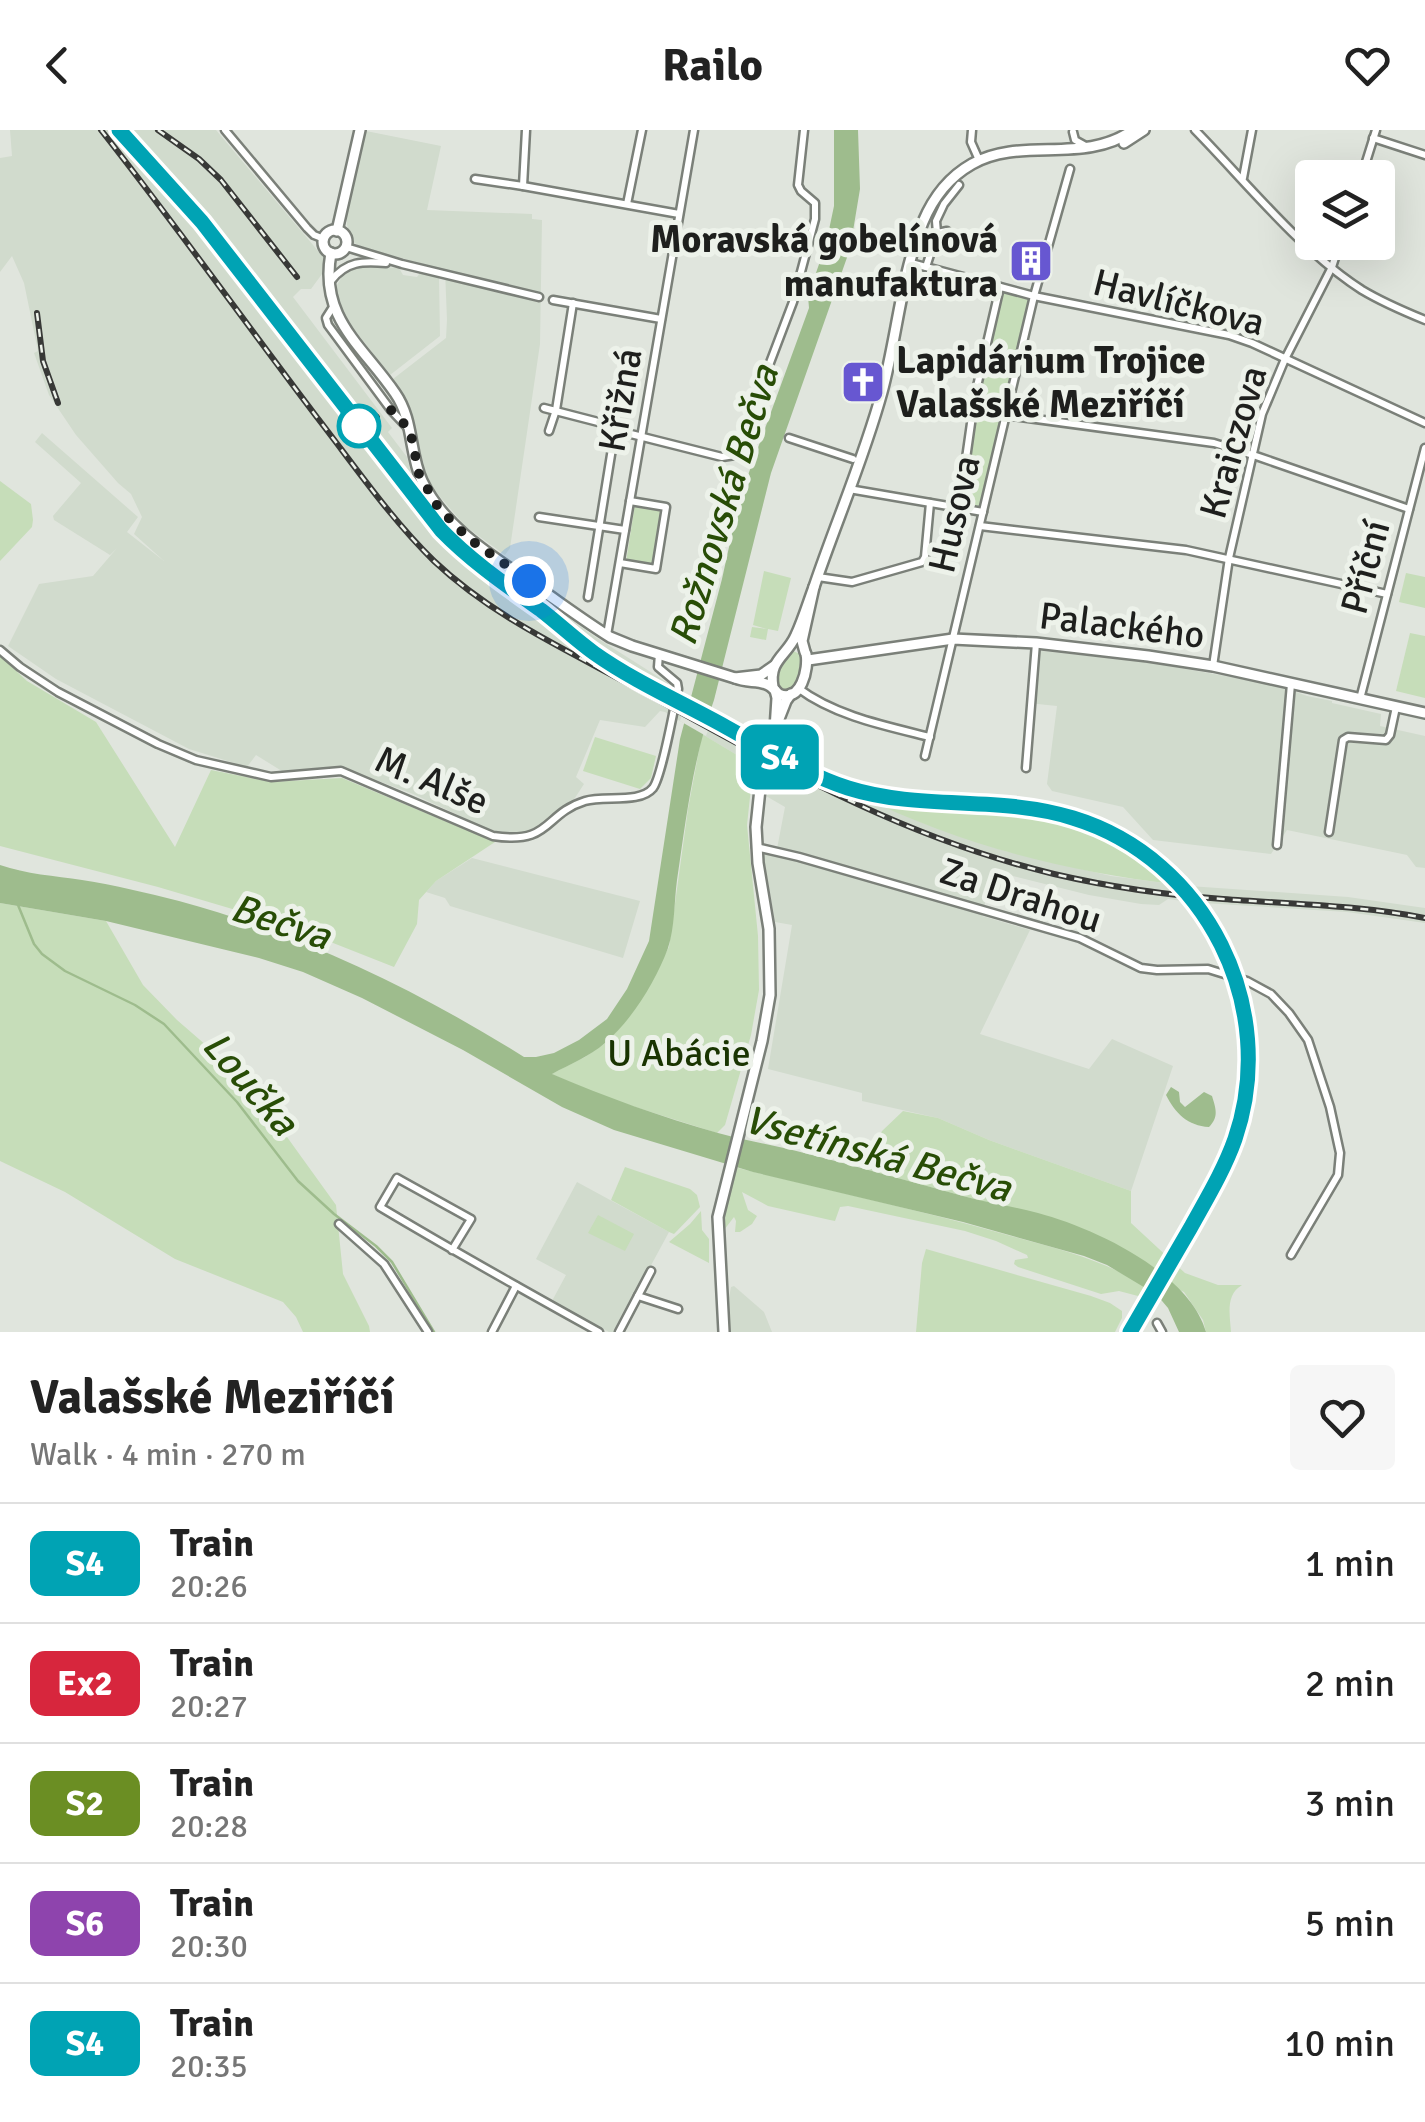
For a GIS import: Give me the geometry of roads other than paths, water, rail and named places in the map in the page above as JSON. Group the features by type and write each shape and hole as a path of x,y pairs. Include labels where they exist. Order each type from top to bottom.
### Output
{"main road":[{"path":"337,231 360,130"},
{"path":"732,677 761,675 794,640 881,394 911,263 924,220 938,195 955,176 979,160 1009,152 1069,150 1111,143 1133,130"},
{"path":"1069,150 1081,154 1101,151 1144,130"},
{"path":"331,254 340,253 346,246 346,238 337,231 329,232 324,239 331,254 328,286 333,308 404,407 416,466 446,516 481,548 607,635 781,694 795,691"},
{"path":"724,1332 718,1226 770,995 770,929 756,846 756,816 775,728 786,701 805,676 802,641 816,582"},
{"name":"Palackého","path":"806,656 953,639 1036,643 1214,666 1269,682 1425,713"},
{"path":"787,648 796,646 806,656"},
{"path":"775,664 771,679 775,728"}],"street":[{"path":"224,130 307,228 324,239"},
{"path":"524,186 526,130"},
{"path":"627,204 642,130"},
{"name":"Křižná","path":"607,635 694,130"},
{"path":"544,408 727,458 735,455 793,302 814,219 815,204 798,185 804,130"},
{"path":"1073,131 1075,140 1084,145 1133,130"},
{"path":"1195,130 1332,267 1361,290 1425,320"},
{"path":"1242,179 1252,130"},
{"path":"1069,150 1073,131"},
{"path":"972,133 979,160"},
{"path":"1367,160 1375,134 1425,155"},
{"name":"Husova","path":"925,756 1034,296 1070,169"},
{"path":"475,180 679,214"},
{"path":"926,267 938,217 959,185"},
{"path":"937,233 948,231"},
{"path":"346,246 402,264 540,297"},
{"name":"Kraiczova","path":"1214,666 1229,558 1267,398 1334,260"},
{"name":"Havlíčkova","path":"911,263 1034,296 1229,335 1425,423"},
{"path":"328,286 350,264 402,264"},
{"path":"959,508 976,396 1000,287"},
{"path":"553,300 647,313 661,319"},
{"path":"549,432 573,303"},
{"path":"1006,415 1214,443 1409,509"},
{"path":"588,598 614,430"},
{"path":"789,438 853,459"},
{"name":"Příční","path":"1359,700 1425,448"},
{"path":"849,489 983,512"},
{"name":"Křižná","path":"620,563 656,569 666,508 630,501"},
{"path":"816,582 852,582 922,562 930,503"},
{"path":"539,516 625,530"},
{"path":"980,526 1186,550 1387,594"},
{"path":"1026,768 1036,643"},
{"name":"M. Alše","path":"0,650 58,692 196,760 270,777 341,771 494,836 510,838 538,833 581,802 637,797 650,791 659,773 678,689 677,683 658,667 659,654"},
{"path":"1277,845 1291,684"},
{"path":"795,691 887,726 930,737"},
{"path":"1329,832 1343,740 1386,740 1396,707"},
{"name":"Za Drahou","path":"756,846 1080,938 1141,968 1202,968 1271,994 1306,1036 1338,1136 1338,1175 1292,1255"},
{"path":"452,1250 471,1219 397,1178 380,1207 452,1250 599,1332"},
{"path":"339,1224 384,1264 428,1332"},
{"path":"618,1332 652,1271"},
{"path":"492,1332 516,1286"},
{"path":"638,1296 678,1310"},
{"path":"1157,1323 1162,1332"}],"waterway":[{"name":"Loučka","path":"18,905 42,954 65,971 135,1005 164,1024 237,1102 298,1181 392,1262 434,1332"}],"railway":[{"path":"101,130 402,527 457,581 532,632 841,796 998,859 1138,890 1425,918"},
{"path":"158,130 221,180 297,277"},
{"path":"125,137 202,222 441,530 482,568 597,655"},
{"path":"37,313 43,361 58,403"},
{"path":"837,784 894,798 1020,808 1079,820 1133,846 1186,890"},
{"path":"1130,1332 1193,1226 1219,1173 1239,1121 1248,1068 1246,1014 1228,957 1193,898"}],"train":[{"name":"S4","path":"119,130 202,222 441,530 482,568 594,653 778,756 843,786 903,799 1042,810 1103,829 1146,855 1193,898 1222,944 1240,990 1248,1040 1246,1098 1236,1136 1217,1180 1130,1332"}],"place":[{"name":"Moravská gobelínová manufaktura","path":"1031,261"},
{"name":"Lapidárium Trojice Valašské Meziříčí","path":"863,382"}],"water label":[{"name":"Rožnovská Bečva","path":"723,505"},
{"name":"Bečva","path":"281,921"},
{"name":"Vsetínská Bečva","path":"878,1153"}],"park label":[{"name":"U Abácie","path":"679,1053"}]}
